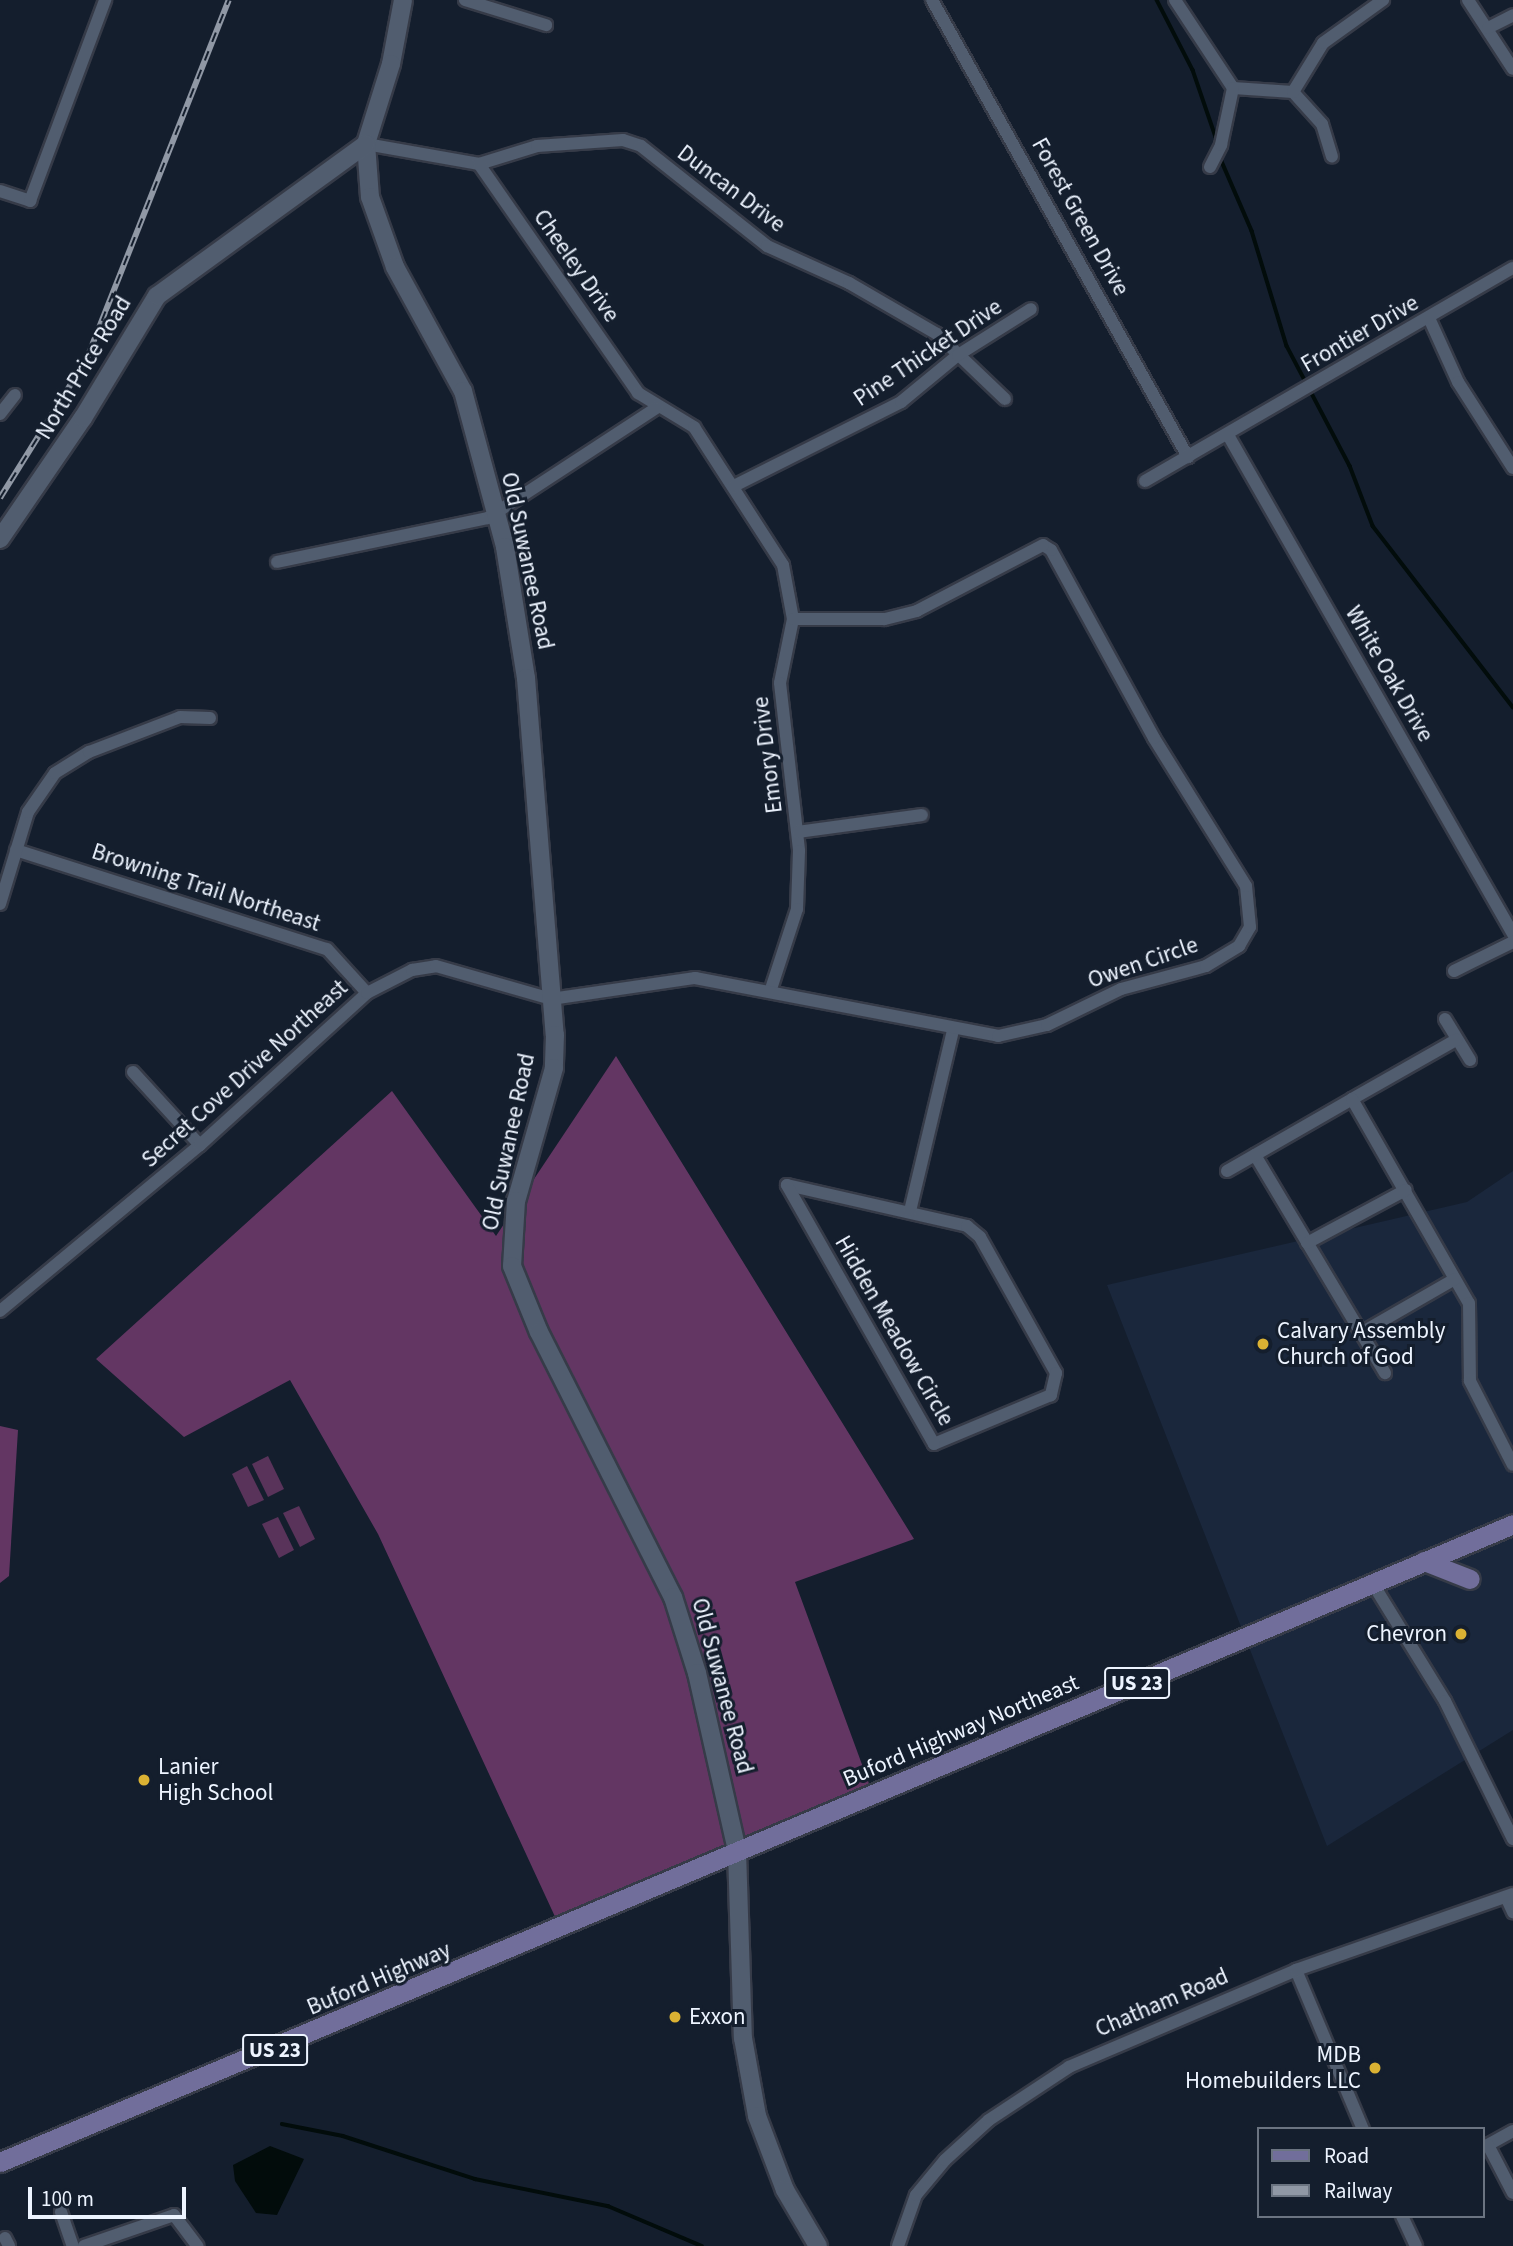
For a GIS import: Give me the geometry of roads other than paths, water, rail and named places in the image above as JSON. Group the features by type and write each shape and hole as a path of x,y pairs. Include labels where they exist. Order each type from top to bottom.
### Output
{"main road":[{"name":"Buford Highway Northeast","path":"737,1852 1513,1524"},
{"path":"1424,1561 1470,1579"},
{"name":"Buford Highway","path":"0,2162 737,1852"}],"street":[{"path":"0,191 30,201 105,0"},
{"path":"403,0 391,64 366,144 479,164"},
{"path":"465,0 546,25"},
{"name":"Forest Green Drive","path":"932,0 1188,457"},
{"path":"1175,0 1233,88 1221,145 1210,167"},
{"path":"1293,92 1324,43 1383,0"},
{"path":"1468,0 1513,69"},
{"path":"1488,28 1513,15"},
{"path":"1233,88 1293,92 1322,124 1332,156"},
{"name":"Duncan Drive","path":"479,164 537,146 623,139 641,146 767,246 860,289 937,334 1004,399"},
{"name":"Old Suwanee Road","path":"366,144 376,220 395,267 463,391 515,598 526,678 554,1068 516,1201 512,1266 539,1332 673,1597 697,1673 737,1852 747,2068 773,2165 818,2246"},
{"name":"North Price Road","path":"0,539 76,429 157,296 366,144"},
{"name":"Cheeley Drive","path":"479,164 638,393 656,408"},
{"name":"Frontier Drive","path":"1188,457 1513,268"},
{"name":"Pine Thicket Drive","path":"734,486 901,402 958,355 1031,309"},
{"path":"1429,318 1458,382 1513,468"},
{"path":"0,414 15,395"},
{"path":"277,562 495,514 656,408"},
{"name":"Emory Drive","path":"656,408 675,412 694,427 783,565 793,619 780,682 798,832 797,909 771,989"},
{"name":"White Oak Drive","path":"1228,435 1513,934"},
{"path":"1145,481 1188,457"},
{"name":"Owen Circle","path":"551,999 695,978 771,989 953,1031 998,1036 1047,1025 1121,989 1206,966 1239,946 1250,927 1246,886 1154,738 1051,550 1043,545 917,611 884,619 793,619"},
{"path":"0,904 28,812 55,773 89,752 180,717 210,719"},
{"path":"798,832 922,815"},
{"name":"Browning Trail Northeast","path":"16,850 327,949 368,993"},
{"path":"1454,971 1513,942"},
{"name":"Secret Cove Drive Northeast","path":"0,1311 200,1145 368,993 412,970 436,967 551,999"},
{"path":"1445,1019 1470,1060"},
{"path":"910,1211 953,1031"},
{"path":"1227,1171 1456,1040"},
{"path":"133,1072 200,1145"},
{"path":"1352,1099 1455,1279 1472,1320 1470,1381 1513,1465"},
{"path":"1255,1155 1385,1373"},
{"name":"Hidden Meadow Circle","path":"787,1185 910,1211 967,1226 980,1237 1056,1373 1051,1395 946,1444 934,1444 911,1408 787,1185"},
{"path":"1307,1243 1405,1190"},
{"path":"1361,1333 1455,1279"},
{"path":"1373,1584 1446,1701 1513,1839"},
{"path":"1509,1895 1513,1912"},
{"name":"Chatham Road","path":"898,2246 916,2194 989,2120 1069,2067 1296,1969 1509,1895"},
{"path":"1296,1969 1362,2127"},
{"path":"1513,2131 1488,2145 1513,2193"},
{"path":"61,2212 73,2246"},
{"path":"84,2246 174,2215 197,2246"},
{"path":"1403,2218 1416,2246"}],"waterway":[{"path":"1157,0 1193,70 1218,143"},
{"path":"1220,157 1252,231 1287,346 1350,466 1373,526 1513,707"},
{"path":"282,2124 343,2136 475,2179 608,2206 702,2246"}],"railway":[{"path":"0,498 87,358 229,0"}],"place":[{"name":"Calvary Assembly Church of God","path":"1263,1344"},
{"name":"Chevron","path":"1461,1634"},
{"name":"Lanier High School","path":"144,1780"},
{"name":"Exxon","path":"675,2017"},
{"name":"MDB Homebuilders LLC","path":"1375,2068"}]}
